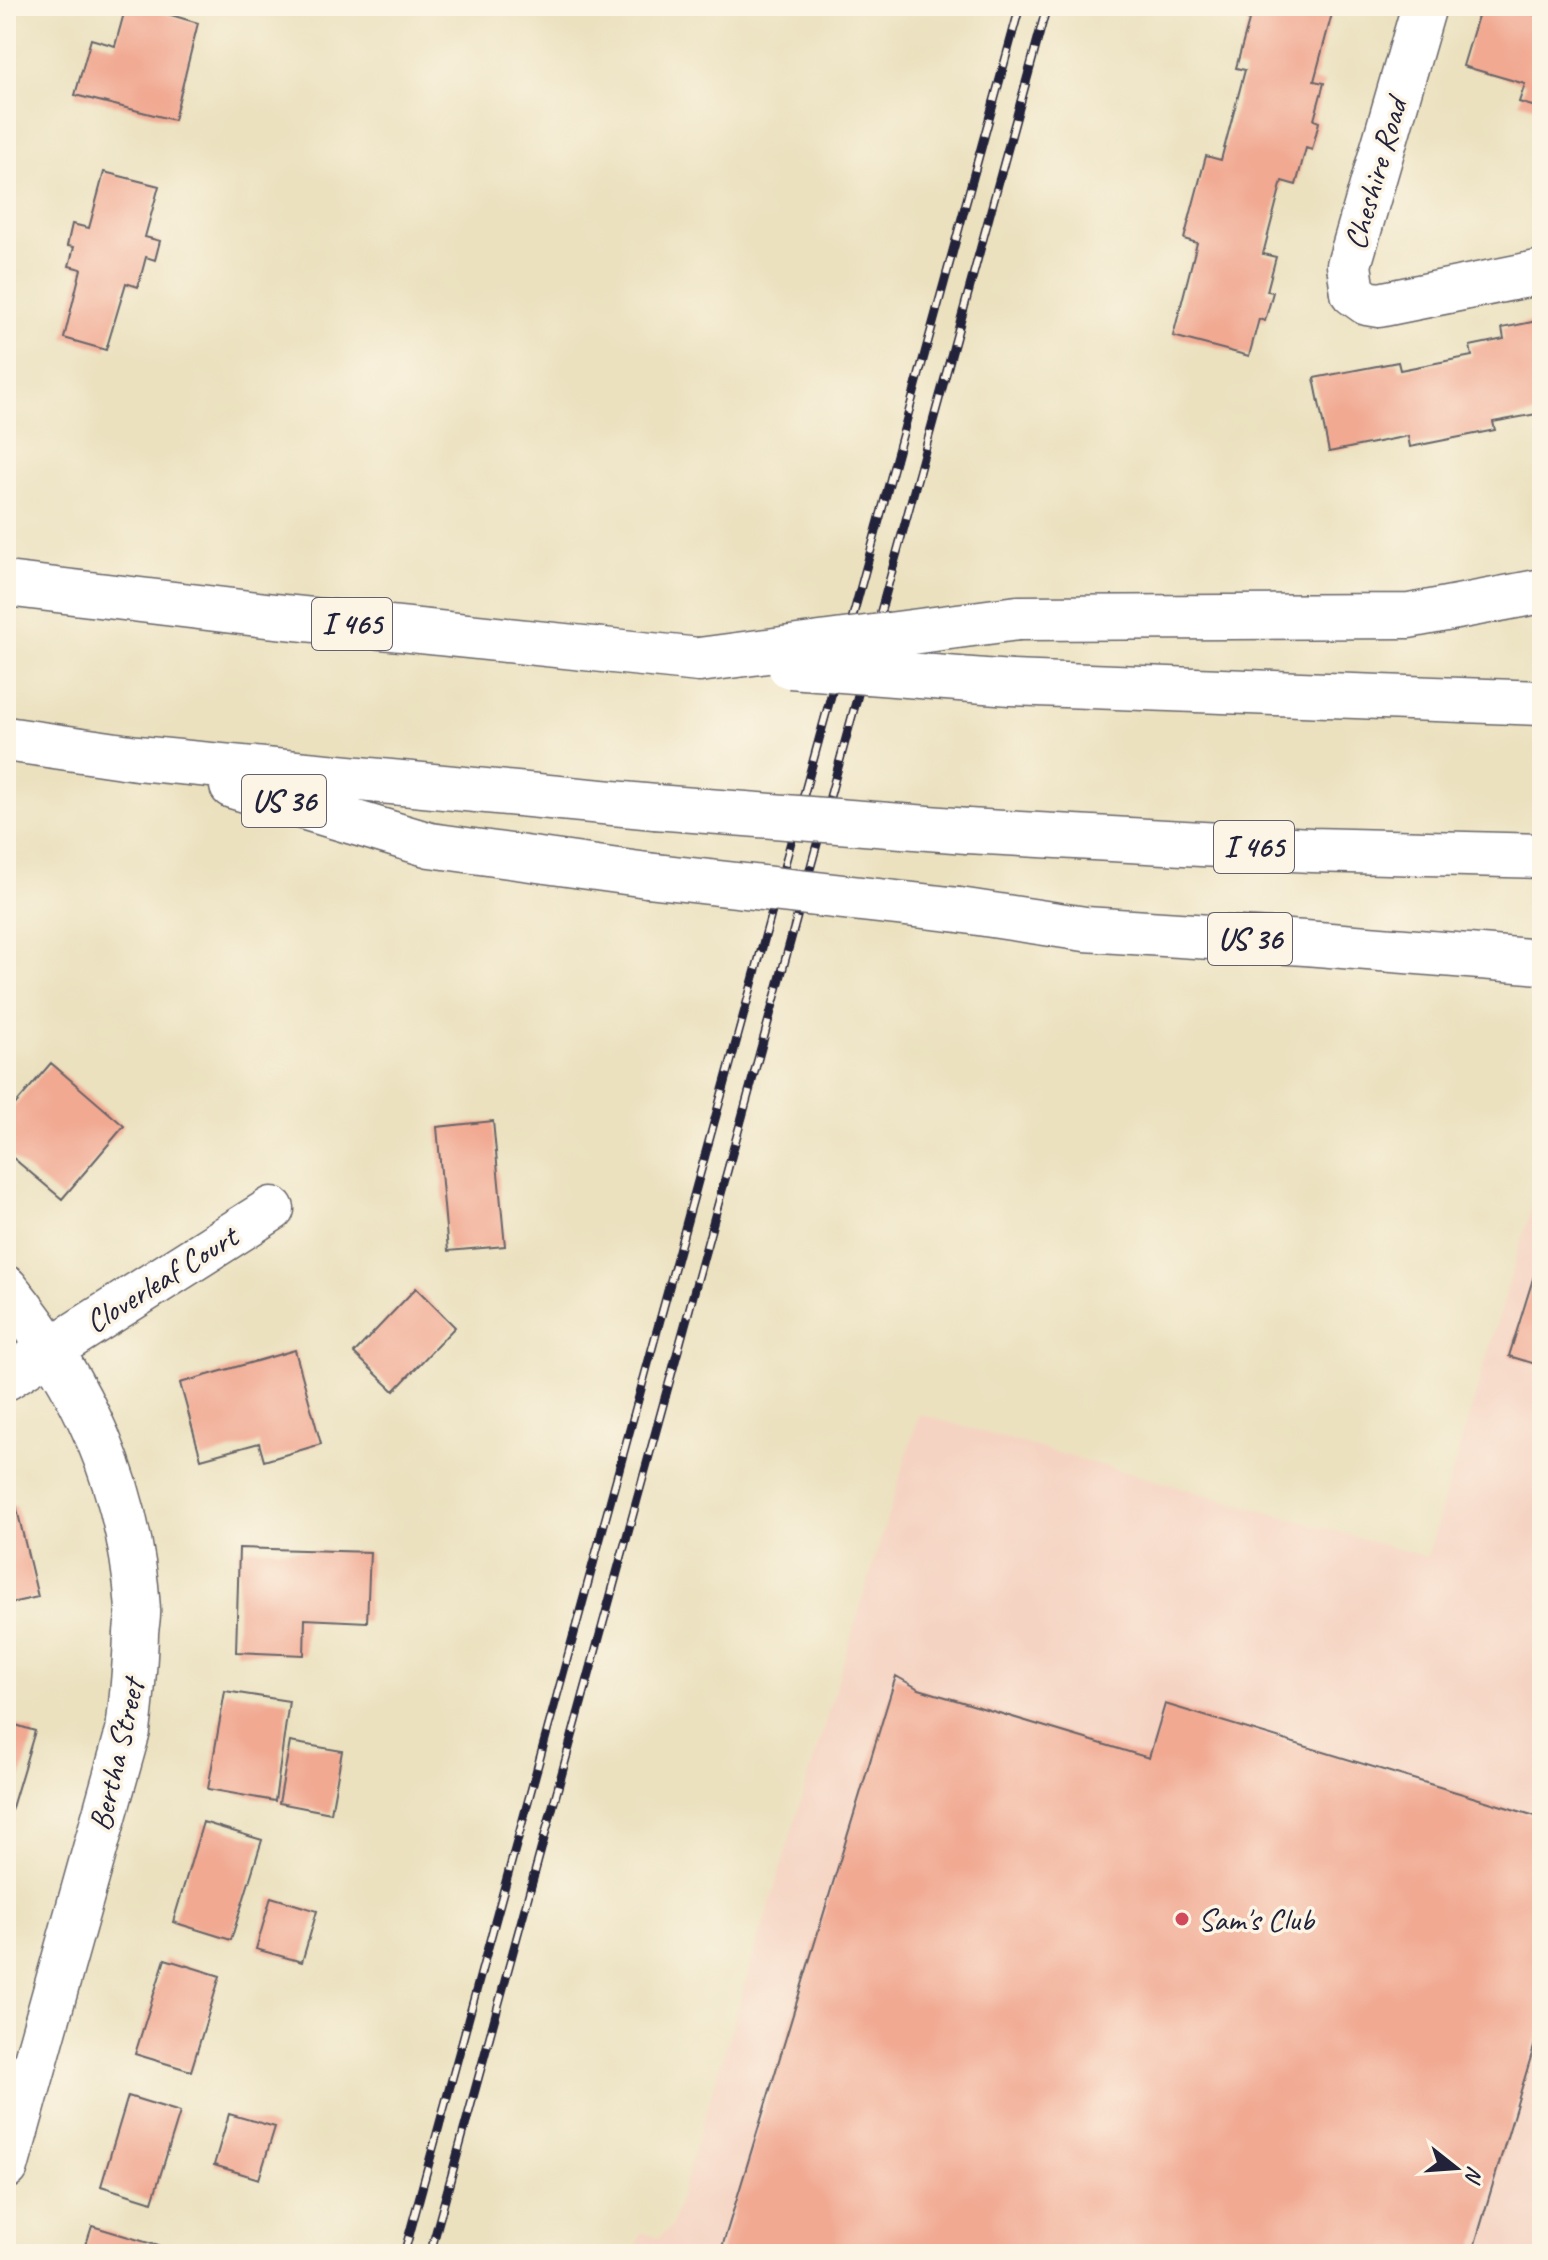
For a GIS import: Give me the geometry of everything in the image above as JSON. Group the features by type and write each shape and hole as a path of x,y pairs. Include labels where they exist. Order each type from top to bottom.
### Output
{"main road":[{"name":"Cheshire Road","path":"1424,6 1349,265 1353,293 1367,303 1386,304 1542,272"},
{"name":"I 465","path":"6,584 266,615 699,660 1011,683 1542,703"},
{"path":"699,660 1018,618 1409,616 1542,591"},
{"name":"I 465","path":"6,739 137,758 655,807 967,831 1311,850 1542,856"},
{"name":"US 36","path":"137,758 430,845 647,875 959,910 1085,929 1542,962"},
{"name":"Cloverleaf Court","path":"6,1378 272,1209"},
{"name":"Bertha Street","path":"6,1288 83,1401 119,1494 135,1571 138,1611 136,1671 128,1731 6,2167"}],"shaded area":[{"name":"Sam's Club","path":"1542,1172 1542,2254 635,2254 641,2232 659,2238 671,2227 919,1414 1427,1557"}],"building":[{"path":"126,6 141,6 198,23 174,120 75,95 91,39 115,46"},
{"path":"1253,6 1347,6 1345,13 1333,10 1314,81 1324,83 1314,120 1319,122 1312,150 1306,148 1296,185 1282,181 1263,254 1276,257 1267,291 1273,292 1265,321 1259,319 1249,356 1173,336 1197,243 1184,239 1206,156 1221,160 1245,70 1236,68"},
{"path":"1481,6 1506,6 1542,17 1542,109 1519,102 1525,84 1463,66"},
{"path":"104,172 159,186 145,237 160,241 155,260 146,257 138,287 126,283 106,350 64,338 81,269 69,266 74,247 67,246 72,224 89,228"},
{"path":"1537,321 1539,334 1542,333 1542,413 1493,422 1495,430 1410,447 1408,436 1329,452 1314,378 1398,362 1400,370 1472,356 1470,346 1504,339 1502,328"},
{"path":"51,1063 124,1126 62,1199 6,1152 6,1115"},
{"path":"493,1121 505,1246 448,1251 437,1127"},
{"path":"1542,1254 1542,1366 1509,1356"},
{"path":"416,1288 455,1327 394,1391 354,1353"},
{"path":"295,1350 321,1444 264,1461 259,1443 201,1459 180,1383"},
{"path":"16,1505 38,1597 6,1604 6,1508"},
{"path":"239,1548 370,1552 367,1622 305,1619 304,1655 236,1652"},
{"name":"Sam's Club","path":"896,1676 919,1689 1149,1758 1165,1704 1542,1818 1542,2020 1472,2254 720,2254"},
{"path":"225,1691 289,1701 275,1801 208,1789"},
{"path":"6,1722 35,1731 7,1824 6,1824"},
{"path":"290,1742 342,1751 331,1813 279,1803"},
{"path":"203,1822 262,1840 231,1940 173,1922"},
{"path":"271,1897 317,1911 302,1962 256,1949"},
{"path":"165,1959 220,1976 191,2071 135,2054"},
{"path":"128,2096 180,2112 152,2202 101,2186"},
{"path":"229,2114 275,2127 259,2179 214,2165"},
{"path":"92,2226 182,2253 182,2254 83,2254"}],"railway":[{"path":"404,2254 1020,6"},
{"path":"430,2254 1047,6"}],"place":[{"name":"Sam's Club","path":"1182,1919"}]}
